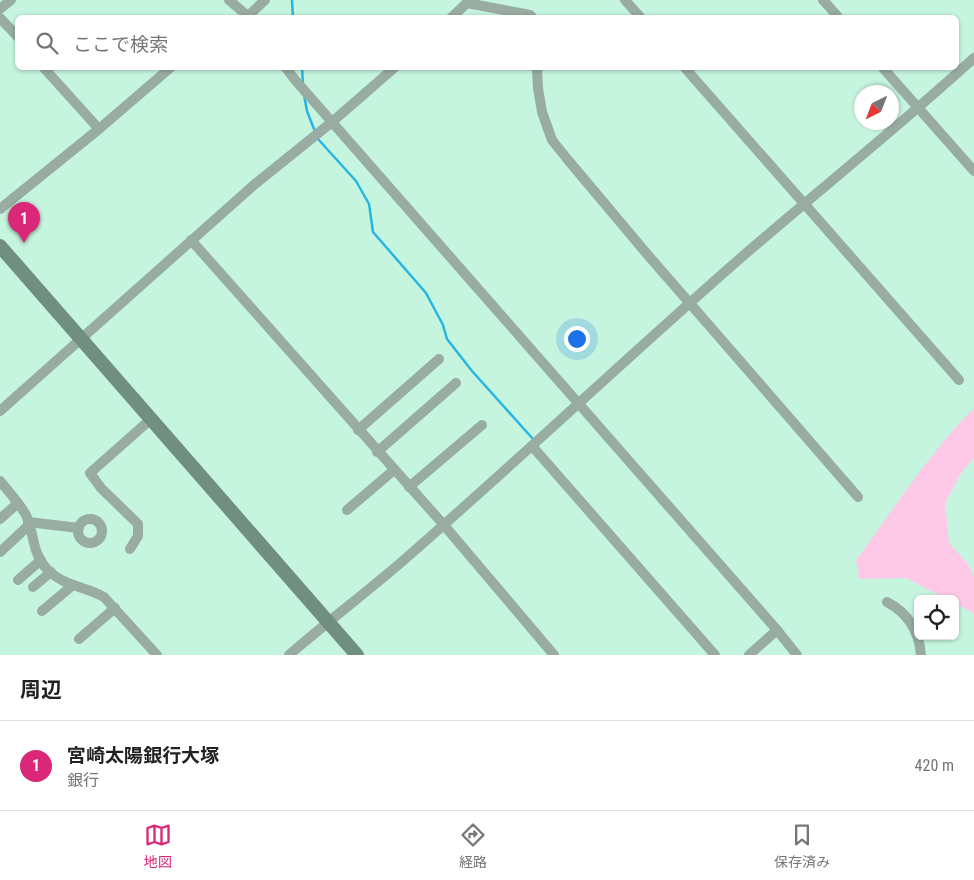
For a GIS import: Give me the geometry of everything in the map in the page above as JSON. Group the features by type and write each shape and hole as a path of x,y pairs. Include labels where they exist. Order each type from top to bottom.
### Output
{"street":[{"path":"0,9 12,0"},
{"path":"229,0 246,15"},
{"path":"250,15 265,0"},
{"path":"625,0 638,15"},
{"path":"823,0 836,15"},
{"path":"453,15 468,2 530,15"},
{"path":"0,18 15,34"},
{"path":"289,655 405,560 443,524 580,404 612,371 974,58"},
{"path":"46,70 99,130"},
{"path":"0,209 99,130 168,70"},
{"path":"287,70 797,655"},
{"path":"0,411 273,168 332,122 392,70"},
{"path":"536,70 542,112 552,140 690,304 858,497"},
{"path":"687,70 959,380"},
{"path":"885,70 974,170"},
{"path":"191,240 408,487 443,524 554,655"},
{"path":"0,246 358,655"},
{"path":"358,430 439,359"},
{"path":"377,452 456,383"},
{"path":"130,549 138,536 138,524 101,488 90,473 151,419"},
{"path":"408,487 482,425"},
{"path":"532,446 715,655"},
{"path":"347,510 394,470"},
{"path":"1,484 18,503 26,516 33,546 45,568 73,586 94,591 104,597 158,655"},
{"path":"0,519 18,503"},
{"path":"0,552 28,524 79,528"},
{"path":"18,580 41,560"},
{"path":"33,588 51,572"},
{"path":"42,611 73,586"},
{"path":"887,602 897,607 915,629 921,655"},
{"path":"79,639 115,608"},
{"path":"749,655 777,630"}],"shaded area":[{"path":"974,408 974,458 961,473 945,503 949,543 968,564 974,578 974,614 959,605 959,595 938,595 906,578 859,579 856,560 927,462"}],"waterway":[{"path":"292,0 293,15"},
{"path":"302,70 303,84"},
{"path":"304,95 307,111 314,129"},
{"path":"318,139 356,181 369,204 373,232 426,293 443,325 447,339 472,371 533,439"}],"place":[{"name":"宮崎太陽銀行大塚","path":"24,243"}]}
